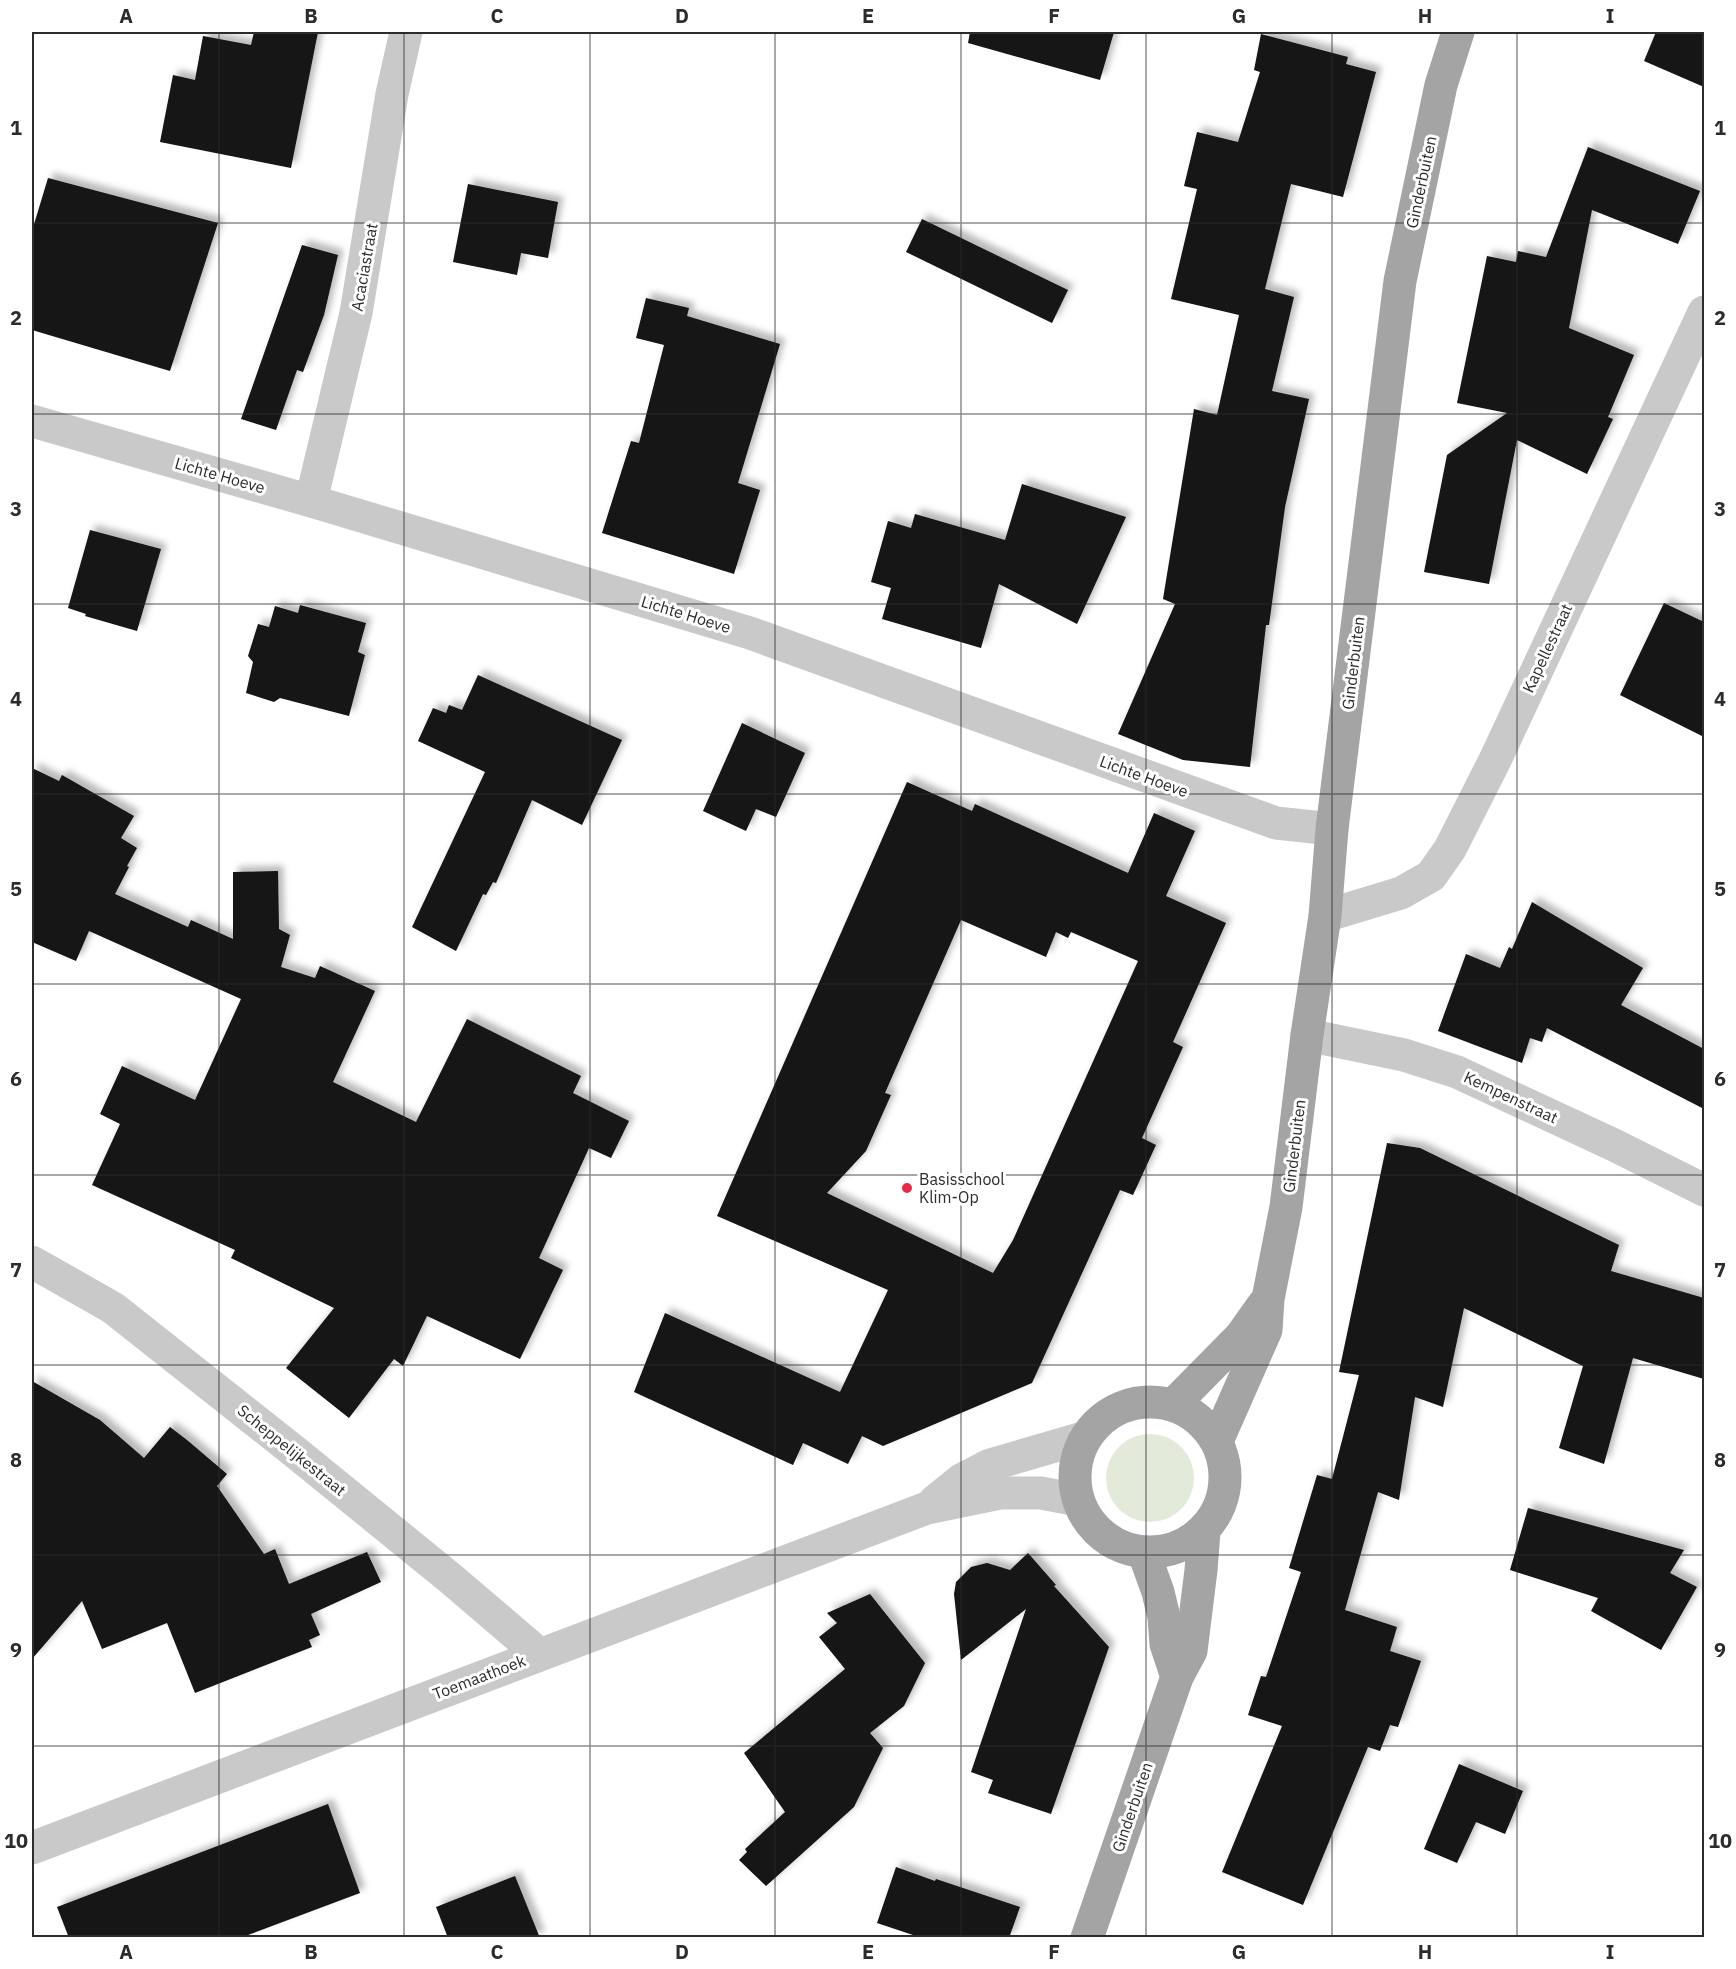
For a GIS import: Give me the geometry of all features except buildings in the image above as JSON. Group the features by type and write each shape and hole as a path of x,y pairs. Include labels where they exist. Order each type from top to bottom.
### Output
{"main road":[{"name":"Ginderbuiten","path":"1217,1441 1266,1330 1268,1299 1286,1207 1324,916 1332,829 1400,280 1441,85 1458,32"},
{"name":"Ginderbuiten","path":"1173,1405 1241,1336 1268,1299"},
{"name":"Ginderbuiten","path":"1149,1401 1173,1405 1190,1413 1205,1425 1217,1441 1225,1463 1226,1488 1218,1511 1204,1531 1186,1544 1166,1551 1144,1553 1122,1548 1103,1537 1087,1520 1078,1500 1074,1478 1078,1457 1086,1437 1103,1418 1125,1406 1149,1401"},
{"name":"Ginderbuiten","path":"1087,1938 1177,1677 1191,1651 1204,1531"},
{"path":"1144,1553 1158,1592 1164,1617 1166,1644 1177,1677"}],"street":[{"name":"Acaciastraat","path":"311,501 356,313 392,94 406,32"},
{"name":"Kapellestraat","path":"1324,916 1401,893 1431,876 1450,849 1496,758 1704,312"},
{"name":"Lichte Hoeve","path":"32,421 311,501 750,633 1276,823 1332,829"},
{"name":"Kempenstraat","path":"1307,1035 1404,1055 1457,1072 1614,1145 1704,1191"},
{"name":"Scheppelijkestraat","path":"32,1262 113,1308 359,1503 539,1654"},
{"name":"Toemaathoek","path":"927,1508 961,1480 990,1465 1086,1437"},
{"name":"Toemaathoek","path":"32,1848 927,1508 1000,1493 1041,1493 1078,1500"}],"green space":[{"path":"1150,1434 1175,1441 1187,1453 1194,1478 1187,1503 1175,1515 1150,1522 1125,1515 1113,1503 1106,1478 1113,1453 1125,1441"}],"place":[{"name":"Basisschool Klim-Op","path":"907,1188"}]}
